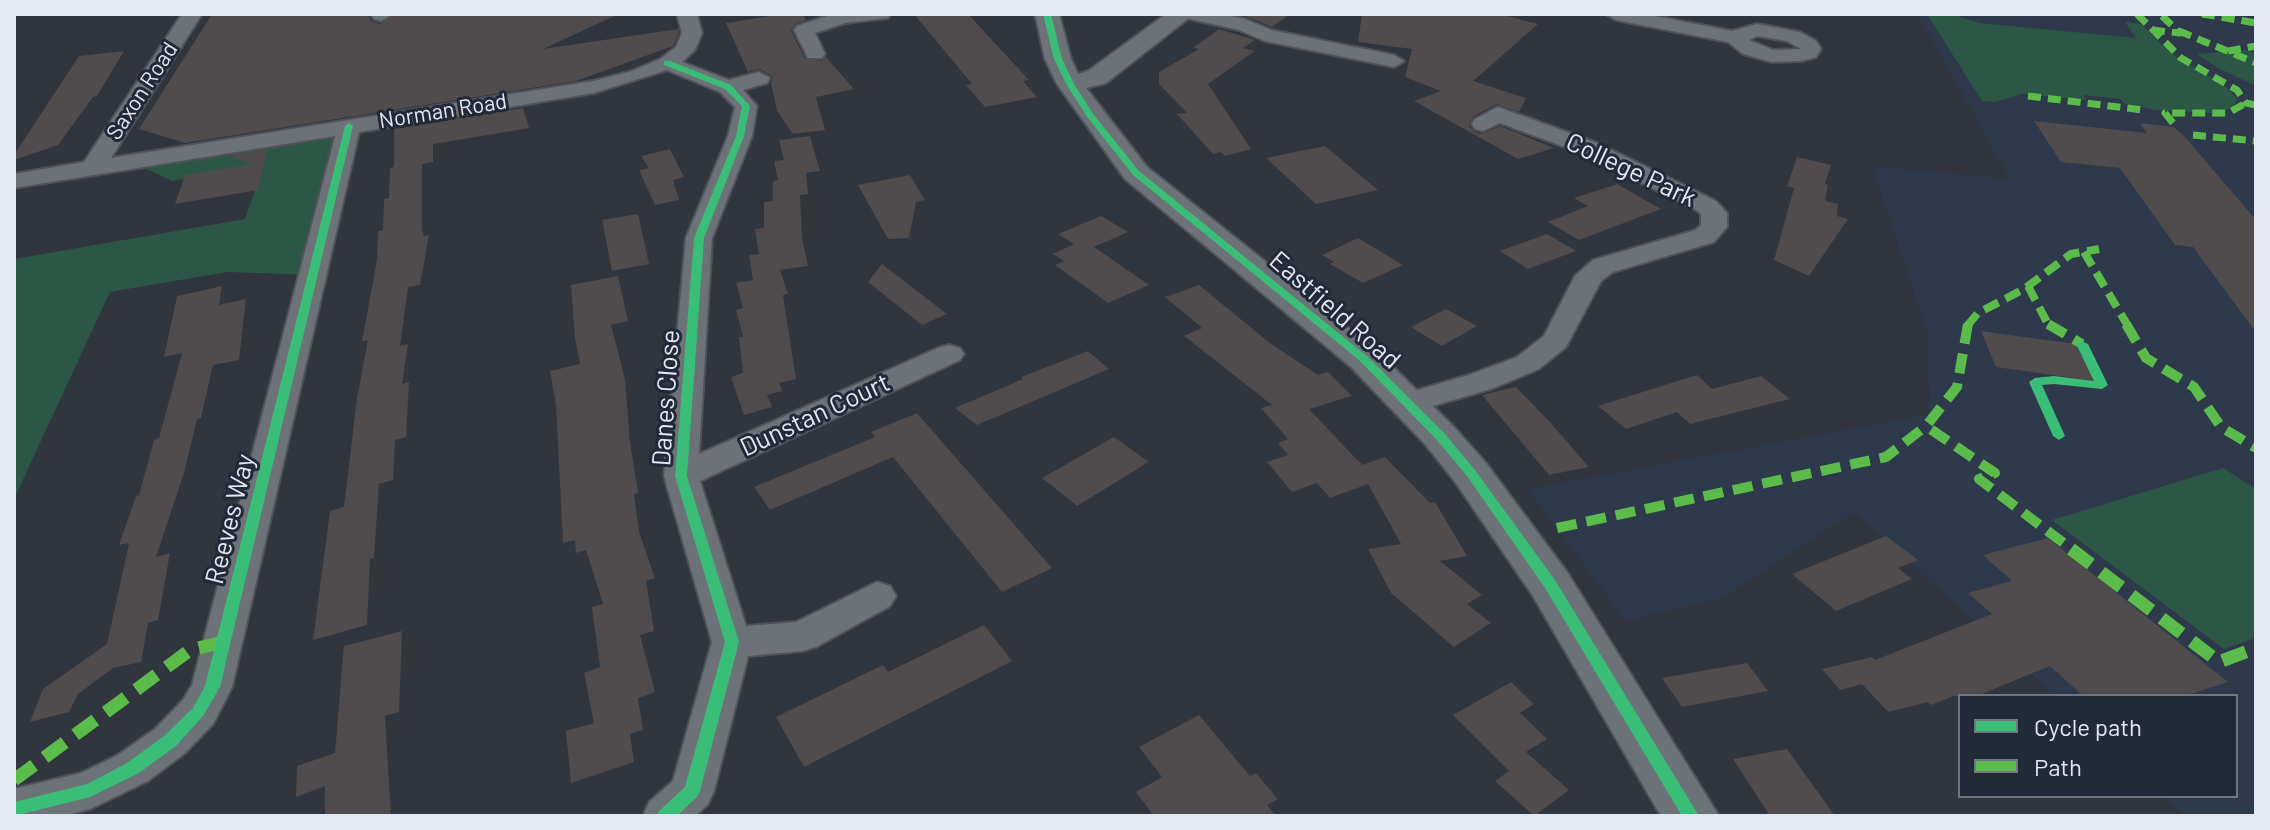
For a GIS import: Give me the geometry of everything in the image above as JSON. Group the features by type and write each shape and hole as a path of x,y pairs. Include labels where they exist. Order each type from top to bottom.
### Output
{"street":[{"name":"Saxon Road","path":"93,167 192,14"},
{"name":"Norman Road","path":"14,181 594,87 639,75 667,63 685,50 692,33 687,14"},
{"path":"815,54 804,30 840,16 881,14"},
{"name":"Eastfield Road","path":"1047,14 1058,59 1070,84 1136,173 1364,359 1471,473 1550,584 1691,816"},
{"path":"1070,84 1097,77 1182,14"},
{"path":"1193,14 1245,25 1265,35 1394,61"},
{"path":"1616,14 1737,38"},
{"path":"667,63 728,87 759,77"},
{"name":"Danes Close","path":"728,87 746,106 740,136 699,238 681,476 732,642"},
{"name":"College Park","path":"1408,403 1480,382 1528,363 1556,341 1589,276 1603,266 1705,236 1714,227 1714,213 1707,206 1589,148 1494,114"},
{"name":"Reeves Way","path":"14,809 90,790 133,768 170,741 198,712 212,687 349,126"},
{"name":"Dunstan Court","path":"681,476 949,354"},
{"path":"665,816 692,791 732,642 802,636 877,596"}],"shaded area":[{"path":"1917,14 2256,14 2256,816 2186,816 2166,798 2238,798 2238,694 2053,694 1855,512 1722,598 1625,621 1528,489 1930,414 1927,333 1872,166 2010,179"}],"green space":[{"path":"1927,14 1951,14 1979,23 2136,38 2125,22 2141,24 2169,52 2224,85 2237,98 2233,108 2214,113 2156,110 2125,104 2120,99 2084,95 2086,100 2022,94 1995,102 1982,101"},
{"path":"2246,50 2256,54 2256,86 2197,54"},
{"path":"343,128 309,275 227,272 110,292 14,499 14,259 245,219 263,167 172,181 134,163"},
{"path":"2223,468 2256,489 2256,638 2224,649 2052,520"}],"building":[{"path":"212,14 368,14 371,21 380,24 394,14 619,14 543,49 678,29 679,33 673,46 576,81 185,143 139,129"},
{"path":"803,14 806,20 795,24 791,31 805,59 822,61 826,57 854,89 816,97 825,130 793,134 777,111 771,83 773,77 760,69 748,72 726,23"},
{"path":"914,14 968,14 1029,80 1023,81 1037,97 985,107 966,85 972,84"},
{"path":"1240,14 1290,14 1272,27"},
{"path":"1362,14 1499,14 1538,24 1473,81 1526,98 1519,112 1497,104 1474,116 1469,126 1474,132 1482,134 1500,126 1554,148 1518,159 1414,101 1441,91 1405,77 1412,49 1358,42"},
{"path":"1219,29 1255,40 1243,48 1255,51 1208,84 1251,149 1225,156 1221,152 1213,154 1177,114 1187,113 1159,84 1159,72 1199,49 1193,48"},
{"path":"124,51 97,96 93,97 58,145 14,160 14,155 79,56"},
{"path":"523,108 529,128 433,144 433,162 422,164 422,229 424,236 429,235 420,285 408,287 400,346 408,344 402,384 409,382 406,437 395,440 393,480 379,484 374,558 370,559 367,625 313,640 330,511 344,507 357,398 368,340 362,341 377,260 378,231 383,230 384,199 389,198 390,168 394,167 394,129"},
{"path":"2034,121 2147,133 2140,123 2174,127 2185,137 2256,220 2256,332 2193,247 2175,245 2120,168 2061,162"},
{"path":"810,136 820,171 806,173 808,194 800,195 802,238 808,266 780,270 788,294 783,295 796,379 779,383 782,391 767,395 772,407 744,415 731,377 743,373 739,337 743,337 736,310 743,308 736,283 753,280 749,255 759,254 755,229 764,228 764,202 773,201 773,181 778,180 774,161 784,160 779,140"},
{"path":"1325,146 1378,190 1316,204 1266,158"},
{"path":"670,149 684,177 673,180 679,200 655,205 639,170 649,168 641,156"},
{"path":"267,150 258,190 175,204 185,175 253,164 228,156"},
{"path":"1797,157 1831,165 1825,184 1828,185 1825,201 1838,204 1837,216 1848,219 1809,276 1774,260 1794,188 1787,186"},
{"path":"910,175 925,200 916,202 909,238 888,239 858,185"},
{"path":"1617,184 1661,209 1579,240 1548,222 1588,206 1574,198"},
{"path":"638,214 649,264 612,271 602,220"},
{"path":"1101,216 1128,232 1094,247 1149,285 1108,303 1055,265 1064,261 1053,254 1074,244 1058,234"},
{"path":"1547,234 1576,251 1528,269 1500,251"},
{"path":"1358,238 1403,265 1363,283 1330,264 1334,262 1322,255"},
{"path":"882,264 947,314 922,325 868,282"},
{"path":"618,276 628,321 611,325 625,379 638,493 634,494 639,532 655,578 646,581 654,631 640,635 655,692 638,698 643,730 630,734 634,762 571,783 566,731 594,723 584,673 600,667 592,607 603,604 586,550 576,553 575,540 563,543 556,405 550,371 580,364 571,285"},
{"path":"1199,285 1271,344 1318,375 1328,372 1352,396 1309,409 1362,465 1385,457 1430,503 1435,502 1467,556 1440,561 1482,595 1467,604 1491,623 1454,647 1391,593 1368,549 1401,544 1368,484 1330,498 1317,483 1292,492 1267,462 1288,455 1278,443 1288,439 1261,408 1272,405 1184,336 1202,328 1165,297"},
{"path":"222,286 219,305 246,299 239,360 213,365 201,418 197,419 184,473 156,557 170,553 158,620 148,623 141,662 113,668 78,694 69,712 30,722 43,689 107,644 129,543 119,545 136,496 139,495 154,440 159,438 182,353 164,357 177,296"},
{"path":"1446,309 1477,326 1442,346 1411,327"},
{"path":"1981,331 2075,344 2095,381 1996,367"},
{"path":"1088,351 1109,369 977,425 955,408 1023,379 1021,377"},
{"path":"1697,375 1712,389 1761,376 1790,399 1690,424 1677,412 1626,429 1598,406"},
{"path":"1516,387 1589,467 1549,475 1482,395"},
{"path":"917,413 1052,568 1002,592 893,457 770,510 754,487 875,437 871,432"},
{"path":"1114,437 1149,462 1077,506 1042,478"},
{"path":"1886,536 1918,560 1898,568 1912,579 1836,611 1792,574"},
{"path":"2048,538 2228,682 2190,694 2081,694 2050,666 1982,694 1958,694 1931,705 1928,702 1888,712 1862,684 1840,690 1822,669 1872,657 1875,660 1992,614 1968,593 2012,581 1983,555"},
{"path":"984,625 1012,661 804,767 776,717 883,665 888,672"},
{"path":"402,631 399,712 385,716 391,816 325,816 325,786 296,797 297,766 335,753 344,646"},
{"path":"1747,663 1768,691 1682,707 1662,678"},
{"path":"1511,682 1534,704 1520,713 1547,739 1526,752 1569,790 1534,816 1495,781 1509,771 1453,715"},
{"path":"1199,715 1250,776 1256,773 1278,799 1267,805 1276,816 1154,816 1136,792 1162,777 1139,747"},
{"path":"1787,749 1835,816 1770,816 1733,759"}],"marked path":[{"path":"2137,14 2181,58 2237,90 2246,103 2256,105"},
{"path":"2152,30 2180,33 2160,14"},
{"path":"2202,14 2256,23"},
{"path":"2179,31 2256,63"},
{"path":"2228,51 2256,46"},
{"path":"2028,96 2143,110"},
{"path":"2173,123 2165,113 2228,113 2246,103"},
{"path":"2193,135 2256,141"},
{"path":"2099,249 2071,254 2024,289 1978,313 1966,327 1957,387 1926,426 1995,473 1979,479 2219,662 2256,648"},
{"path":"2084,252 2146,358 2194,387 2221,427 2256,448"},
{"path":"2028,286 2049,327 2082,344"},
{"path":"1557,528 1886,457 1926,426"},
{"path":"14,780 190,650 223,642"}],"cycle path":[{"path":"1047,14 1058,59 1070,84 1136,173 1364,359 1440,436 1471,473 1550,584 1691,816"},
{"path":"665,816 692,791 732,642 681,476 699,238 740,136 746,106 728,87 667,63"},
{"path":"14,809 90,790 133,768 170,741 198,712 212,687 349,126"},
{"path":"2059,436 2035,382 2054,380 2102,385 2082,344"}]}
